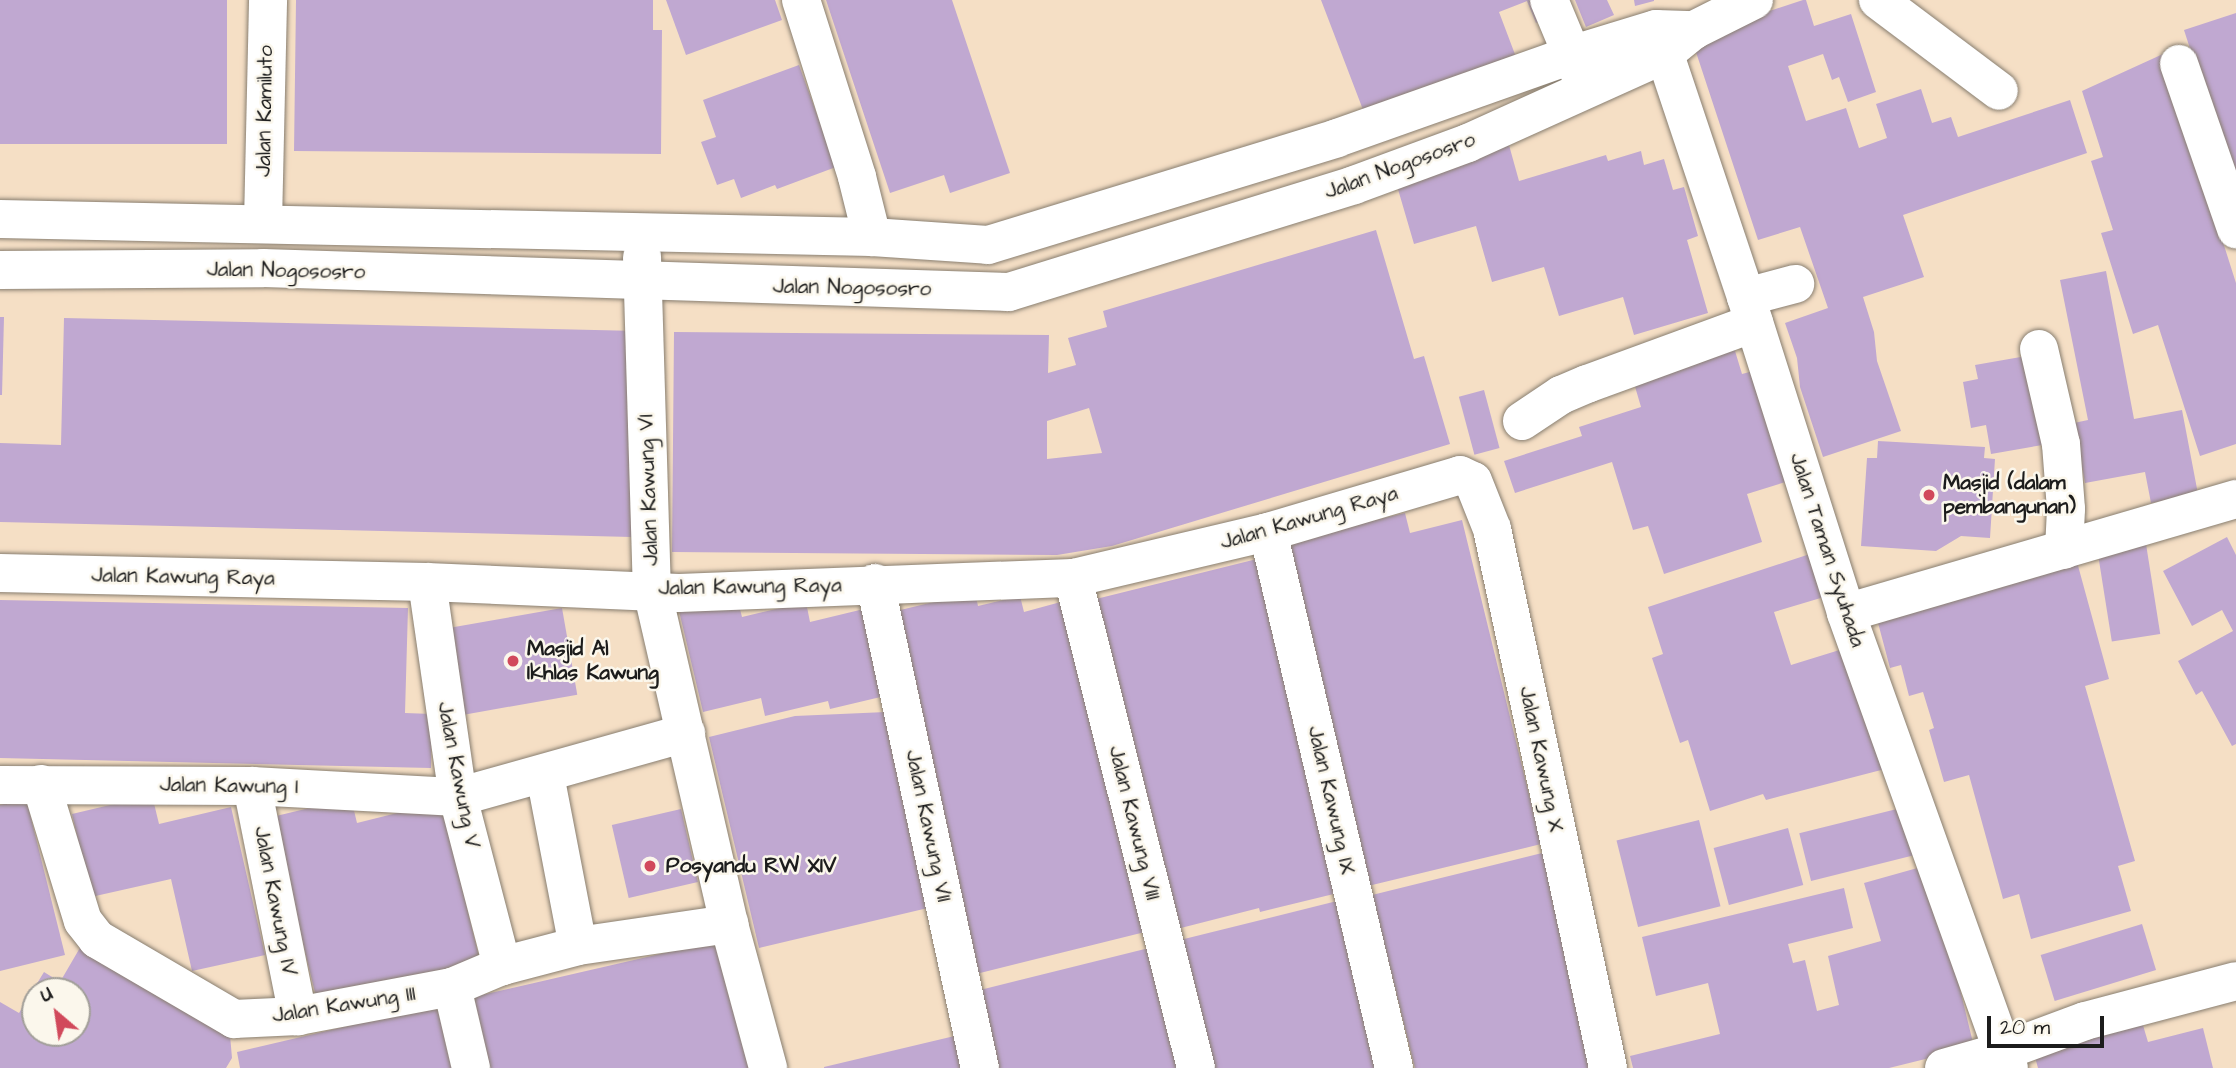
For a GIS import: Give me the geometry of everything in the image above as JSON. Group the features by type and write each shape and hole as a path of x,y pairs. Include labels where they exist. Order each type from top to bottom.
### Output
{"street":[{"name":"Jalan Kamiluto","path":"262,223 268,0"},
{"path":"801,0 872,237"},
{"path":"1549,0 1586,90"},
{"path":"0,219 872,237 988,245 1336,138 1571,55 1659,42 1694,30 1754,0"},
{"path":"1878,0 1999,91"},
{"name":"Jalan Nogososro","path":"0,270 263,268 642,283 1009,292 1354,185 1468,143 1586,90 1659,42"},
{"name":"Jalan Taman Syuhada","path":"1659,42 1750,310 1846,613 2007,1059"},
{"path":"2179,64 2236,229"},
{"path":"1336,138 1354,185"},
{"name":"Jalan Kawung VI","path":"641,234 652,590 729,924 768,1068"},
{"path":"1522,421 1561,395 1750,310 1795,284"},
{"path":"2039,349 2062,444 2066,509 2064,550"},
{"name":"Jalan Kawung X","path":"1445,479 1460,475 1473,481 1492,530 1608,1068"},
{"name":"Jalan Kawung Raya","path":"0,573 427,582 679,593 875,583 1073,578 1268,532 1445,479"},
{"path":"1846,613 2064,550 2232,510"},
{"name":"Jalan Kawung IX","path":"1268,532 1394,1068"},
{"name":"Jalan Kawung VIII","path":"1073,578 1196,1068"},
{"name":"Jalan Kawung V","path":"427,582 458,797 502,966"},
{"name":"Jalan Kawung VII","path":"875,583 980,1068"},
{"name":"Jalan Kawung I","path":"0,785 251,786 365,789 458,797 545,775 686,733"},
{"path":"545,775 578,946"},
{"name":"Jalan Kawung III","path":"41,784 83,921 97,939 234,1019 298,1016 452,987 502,966 578,946 729,924"},
{"name":"Jalan Kawung IV","path":"251,786 298,1016"},
{"path":"1944,1068 2007,1059 2085,1021 2236,981"},
{"path":"452,987 471,1068"}],"building":[{"path":"0,0 227,0 227,144 0,144"},
{"path":"296,0 653,0 653,30 662,30 661,154 294,151"},
{"path":"666,0 775,0 782,20 686,55"},
{"path":"826,0 952,0 1010,173 950,193 944,175 890,193"},
{"path":"1321,0 1546,0 1552,16 1536,23 1527,1 1499,12 1516,57 1365,115"},
{"path":"1575,0 1607,0 1614,15 1586,27"},
{"path":"1634,0 1654,0 1654,1 1635,6"},
{"path":"1806,0 1814,26 1851,14 1876,92 1848,102 1839,77 1832,80 1823,54 1788,66 1806,121 1846,108 1859,148 1887,138 1876,104 1921,89 1932,123 1951,117 1958,137 2070,100 2087,153 1903,215 1924,277 1863,297 1874,332 1877,361 1901,431 1823,457 1800,387 1797,358 1785,323 1828,308 1800,227 1758,240 1691,37"},
{"path":"2236,13 2236,191 2184,30"},
{"path":"2163,54 2236,283 2236,444 2200,456 2158,325 2133,334 2101,233 2113,230 2091,161 2103,157 2082,91"},
{"path":"799,65 836,167 777,189 775,185 741,198 734,179 717,185 701,142 716,137 703,100"},
{"path":"1509,145 1519,181 1606,155 1608,161 1641,151 1644,165 1664,159 1673,190 1684,187 1698,236 1687,240 1708,313 1634,335 1623,297 1559,316 1544,267 1492,282 1476,226 1414,244 1395,179"},
{"path":"1376,230 1414,359 1424,356 1450,444 1112,546 1057,555 672,552 674,332 1049,335 1048,373 1076,365 1068,338 1107,327 1103,311","holes":["1089,408 1102,453 1047,459 1047,421"]},
{"path":"2106,271 2134,419 2182,410 2198,494 2151,503 2145,472 2085,483 2074,423 2088,420 2060,280"},
{"path":"0,317 4,317 2,395 0,395"},
{"path":"64,318 638,331 632,537 0,522 0,443 61,445"},
{"path":"1732,341 1742,374 1757,370 1792,480 1747,494 1762,542 1664,574 1648,526 1633,530 1612,462 1515,493 1504,461 1582,436 1579,427 1641,407 1631,373"},
{"path":"2032,355 2048,444 1991,454 1986,425 1971,428 1963,382 1978,379 1975,365"},
{"path":"1484,390 1500,448 1474,455 1459,397"},
{"name":"Masjid (dalam pembangunan)","path":"1878,441 1985,447 1984,458 1995,459 1990,538 1961,536 1936,551 1861,546 1867,458 1877,458"},
{"path":"1405,513 1410,533 1462,520 1541,844 1368,886 1284,542"},
{"path":"2227,537 2236,555 2236,744 2232,746 2202,691 2196,695 2178,661 2233,631 2222,610 2192,626 2163,571"},
{"path":"2146,544 2160,634 2112,642 2098,552"},
{"path":"1810,554 1824,597 1774,612 1791,665 1846,648 1885,769 1766,800 1763,794 1710,811 1688,740 1680,743 1652,658 1663,654 1648,607"},
{"path":"1265,557 1346,891 1260,912 1259,908 1173,930 1092,600"},
{"path":"2077,562 2109,679 2085,686 2135,861 2118,866 2131,911 2031,939 2019,894 2003,899 1969,775 1944,782 1929,730 1934,728 1923,692 1909,696 1901,665 1890,668 1877,619"},
{"path":"975,592 978,606 1020,596 1024,612 1068,600 1149,931 976,974 888,613"},
{"path":"737,597 742,617 806,602 810,622 868,608 889,695 830,709 828,701 765,716 761,698 703,712 679,611"},
{"path":"0,600 408,608 405,713 432,714 431,768 0,758"},
{"name":"Masjid Al Ikhlas Kawung","path":"562,608 577,695 464,715 449,628"},
{"path":"886,712 932,907 759,948 709,737 795,716"},
{"path":"152,795 159,824 231,807 265,955 192,971 171,879 91,897 72,814"},
{"path":"26,798 65,955 0,971 0,805"},
{"path":"351,798 357,823 441,802 481,965 318,1005 272,817"},
{"path":"1905,807 1917,855 1811,881 1799,833"},
{"path":"681,809 698,882 629,898 612,825"},
{"path":"1699,820 1721,906 1638,927 1617,841"},
{"path":"1788,828 1803,885 1729,905 1714,848"},
{"path":"1546,852 1598,1068 1415,1068 1372,895"},
{"path":"1921,867 1937,925 1944,923 1974,1047 1889,1068 1633,1068 1630,1056 1720,1034 1708,983 1656,996 1642,937 1844,888 1853,928 1788,944 1793,963 1805,960 1817,1011 1839,1005 1828,956 1881,941 1864,883"},
{"path":"1345,899 1386,1068 1203,1068 1172,942"},
{"path":"2142,924 2156,970 2055,1001 2041,955"},
{"path":"725,939 754,1068 480,1068 464,999"},
{"path":"81,946 230,1035 232,1058 226,1068 0,1068 0,1002 19,1013 21,1010 21,1047 91,1047 91,977 63,977"},
{"path":"1153,947 1182,1068 999,1068 980,990"},
{"path":"446,1003 461,1068 240,1068 237,1052"},
{"path":"2142,1022 2148,1042 2203,1028 2213,1068 2038,1068 2033,1050"},
{"path":"963,1034 971,1068 824,1068 824,1067"}],"place":[{"name":"Masjid (dalam pembangunan)","path":"1929,495"},
{"name":"Masjid Al Ikhlas Kawung","path":"513,661"},
{"name":"Posyandu RW XIV","path":"650,866"}]}
